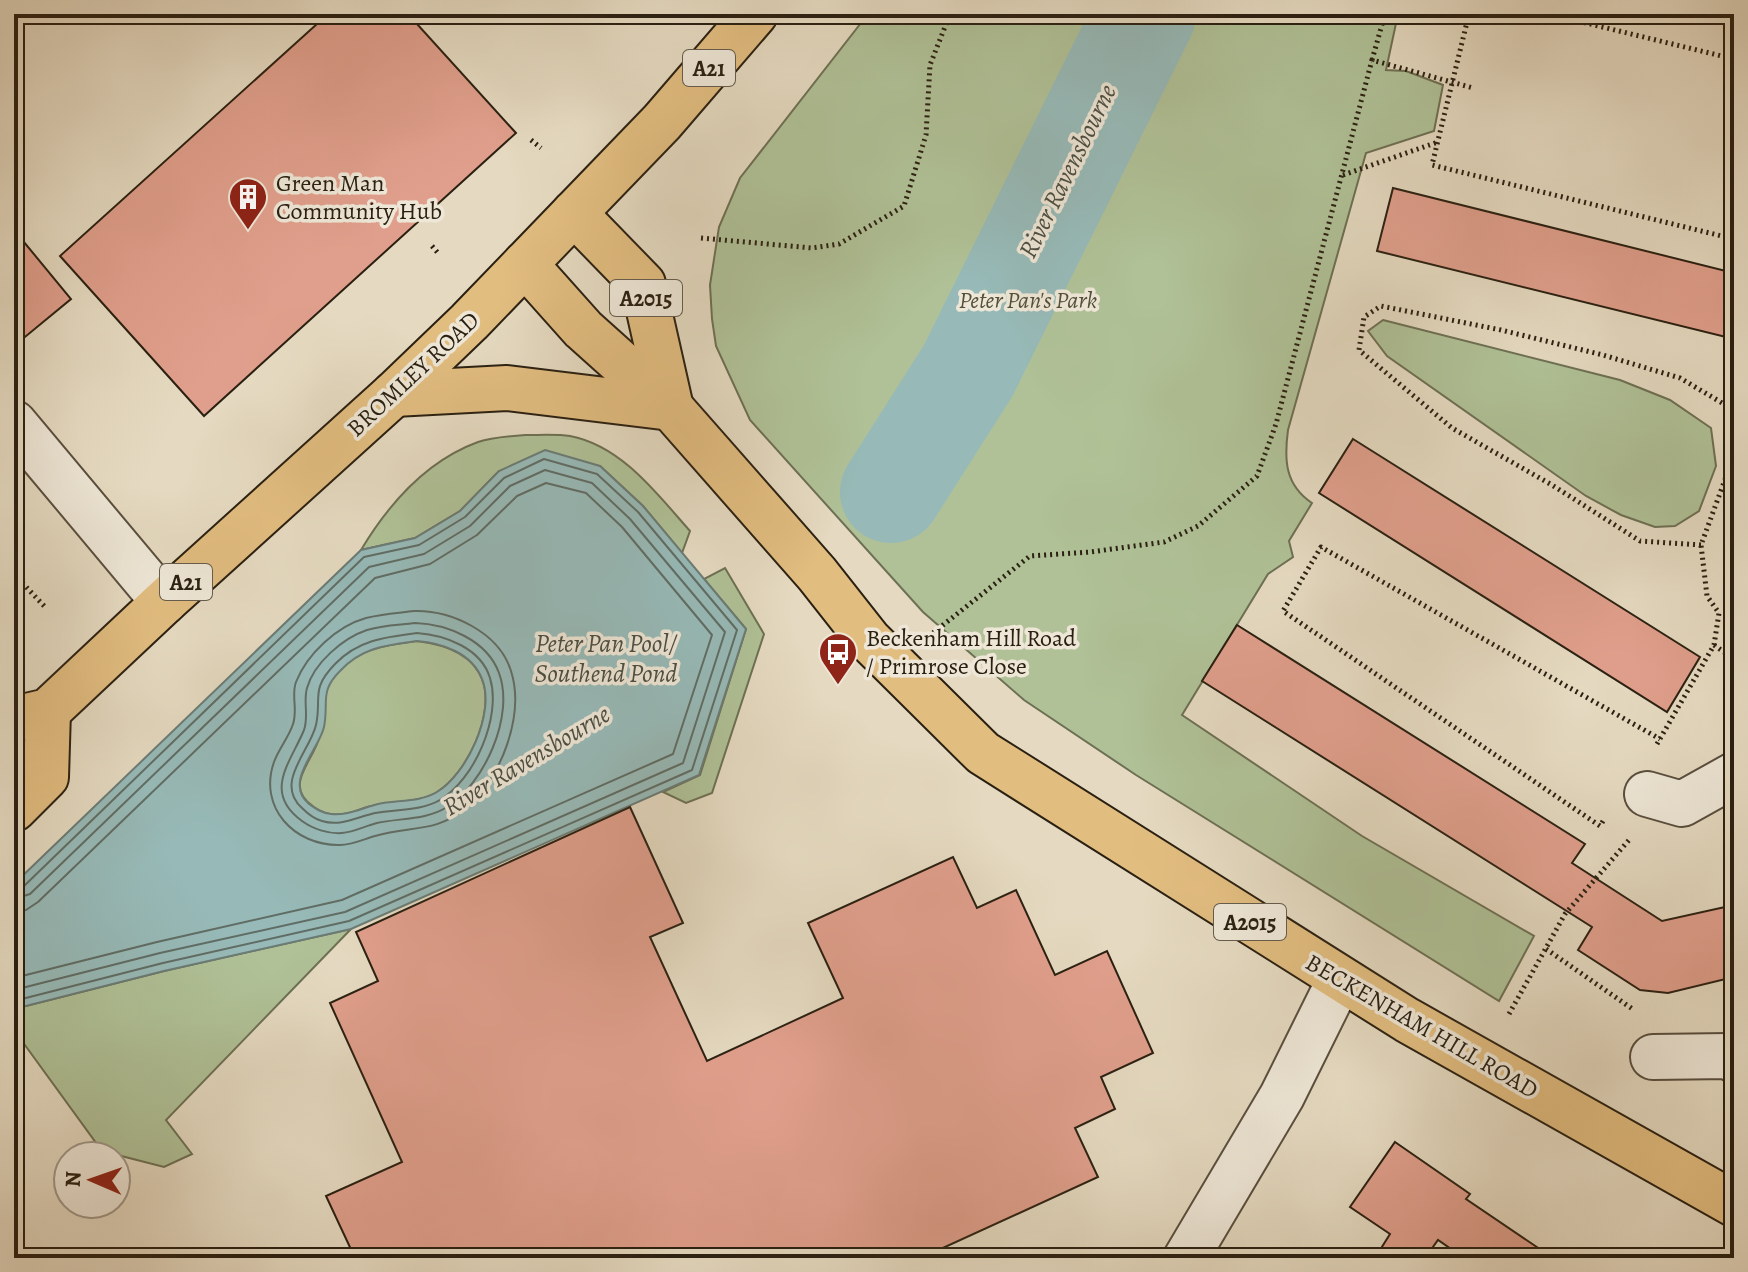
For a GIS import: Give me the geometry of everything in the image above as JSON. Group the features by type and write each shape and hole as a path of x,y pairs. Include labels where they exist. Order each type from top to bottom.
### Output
{"main road":[{"name":"BROMLEY ROAD","path":"14,809 46,777 31,715 164,602 394,394 662,122 755,14"},
{"name":"BECKENHAM HILL ROAD","path":"574,213 643,284 671,408"},
{"name":"BECKENHAM HILL ROAD","path":"525,264 583,329 671,408 817,574 869,640 983,753 1443,1041 1734,1204"},
{"path":"394,394 507,388 671,408"}],"street":[{"path":"14,423 164,602"},
{"path":"1664,799 1734,775"},
{"path":"1186,1258 1282,1096 1340,979"},
{"path":"1663,1057 1728,1056 1734,1060"}],"path":[{"path":"701,238 812,248 839,244 904,206 926,135 930,65 950,14"},
{"path":"932,634 1030,556 1164,542 1198,526 1257,476 1276,424 1385,14"},
{"path":"1469,14 1432,165 1734,239"},
{"path":"1549,14 1734,59"},
{"path":"1372,60 1473,88"},
{"path":"531,140 541,148"},
{"path":"1342,175 1438,142"},
{"path":"432,246 438,253"},
{"path":"1701,545 1640,541 1552,485 1452,428 1359,350 1364,317 1381,306 1501,330 1603,355 1680,378 1734,410"},
{"path":"1653,749 1714,645 1719,613 1707,596 1701,545 1734,455"},
{"path":"1608,814 1600,826 1283,611 1321,547 1660,739"},
{"path":"14,574 46,608"},
{"path":"1714,645 1734,659"},
{"path":"1509,1014 1565,914 1664,799"},
{"path":"1546,949 1664,1030 1663,1057"}],"green space":[{"name":"Peter Pan's Park","path":"868,14 1398,14 1386,70 1406,71 1443,85 1434,131 1366,153 1288,430 1288,471 1296,488 1312,503 1289,541 1293,557 1268,574 1182,715 1362,836 1534,936 1499,1001 1136,775 1024,700 923,612 750,420 716,346 710,285 719,227 740,178"},
{"path":"1383,320 1620,380 1670,400 1711,428 1716,466 1699,511 1675,526 1655,527 1621,515 1586,496 1387,356 1368,331"},
{"path":"527,435 570,436 589,441 622,461 651,487 690,531 682,553 643,506 600,466 499,471 460,511 415,538 361,550 396,501 442,461 478,442"},
{"path":"725,568 764,634 712,793 686,803 663,792 700,775 746,629 704,579"},
{"path":"417,641 446,647 464,656 482,679 485,709 482,725 468,758 448,784 430,796 344,814 318,810 305,799 300,791 300,782 320,735 325,692 333,677 352,659 364,653"},
{"path":"351,929 166,1120 192,1154 164,1167 132,1159 132,1140 94,1140 14,1030 14,1009"}],"water":[{"name":"Peter Pan Pool/ Southend Pond","path":"545,450 600,466 643,506 746,629 699,775 351,929 14,1009 14,884 361,550 415,538 460,511 499,471","holes":["427,642 464,656 482,679 485,693 482,725 468,758 458,772 437,792 416,799 337,814 322,812 309,804 302,795 301,776 324,727 327,691 333,678 348,663 376,648"]}],"building":[{"name":"Green Man Community Hub","path":"328,14 408,14 516,133 204,416 60,256"},
{"path":"1393,188 1734,273 1734,339 1377,251"},
{"path":"14,230 71,299 14,346"},
{"path":"1353,439 1700,657 1667,712 1319,493"},
{"path":"1237,625 1585,844 1572,863 1662,921 1734,905 1734,977 1668,993 1640,990 1578,950 1592,927 1202,681"},
{"path":"630,807 683,923 650,937 707,1061 843,998 808,923 953,857 977,908 1016,890 1055,975 1107,951 1153,1053 1101,1077 1115,1109 1075,1128 1098,1177 921,1258 355,1258 326,1196 402,1162 330,1003 378,981 356,932"},
{"path":"1395,1142 1470,1194 1466,1199 1553,1258 1464,1258 1438,1240 1425,1258 1375,1258 1390,1234 1350,1207"}],"waterway":[{"name":"River Ravensbourne","path":"891,492 968,371 1145,14"}],"place":[{"name":"Green Man Community Hub","path":"248,231"},
{"name":"Beckenham Hill Road / Primrose Close","path":"838,686"}]}
